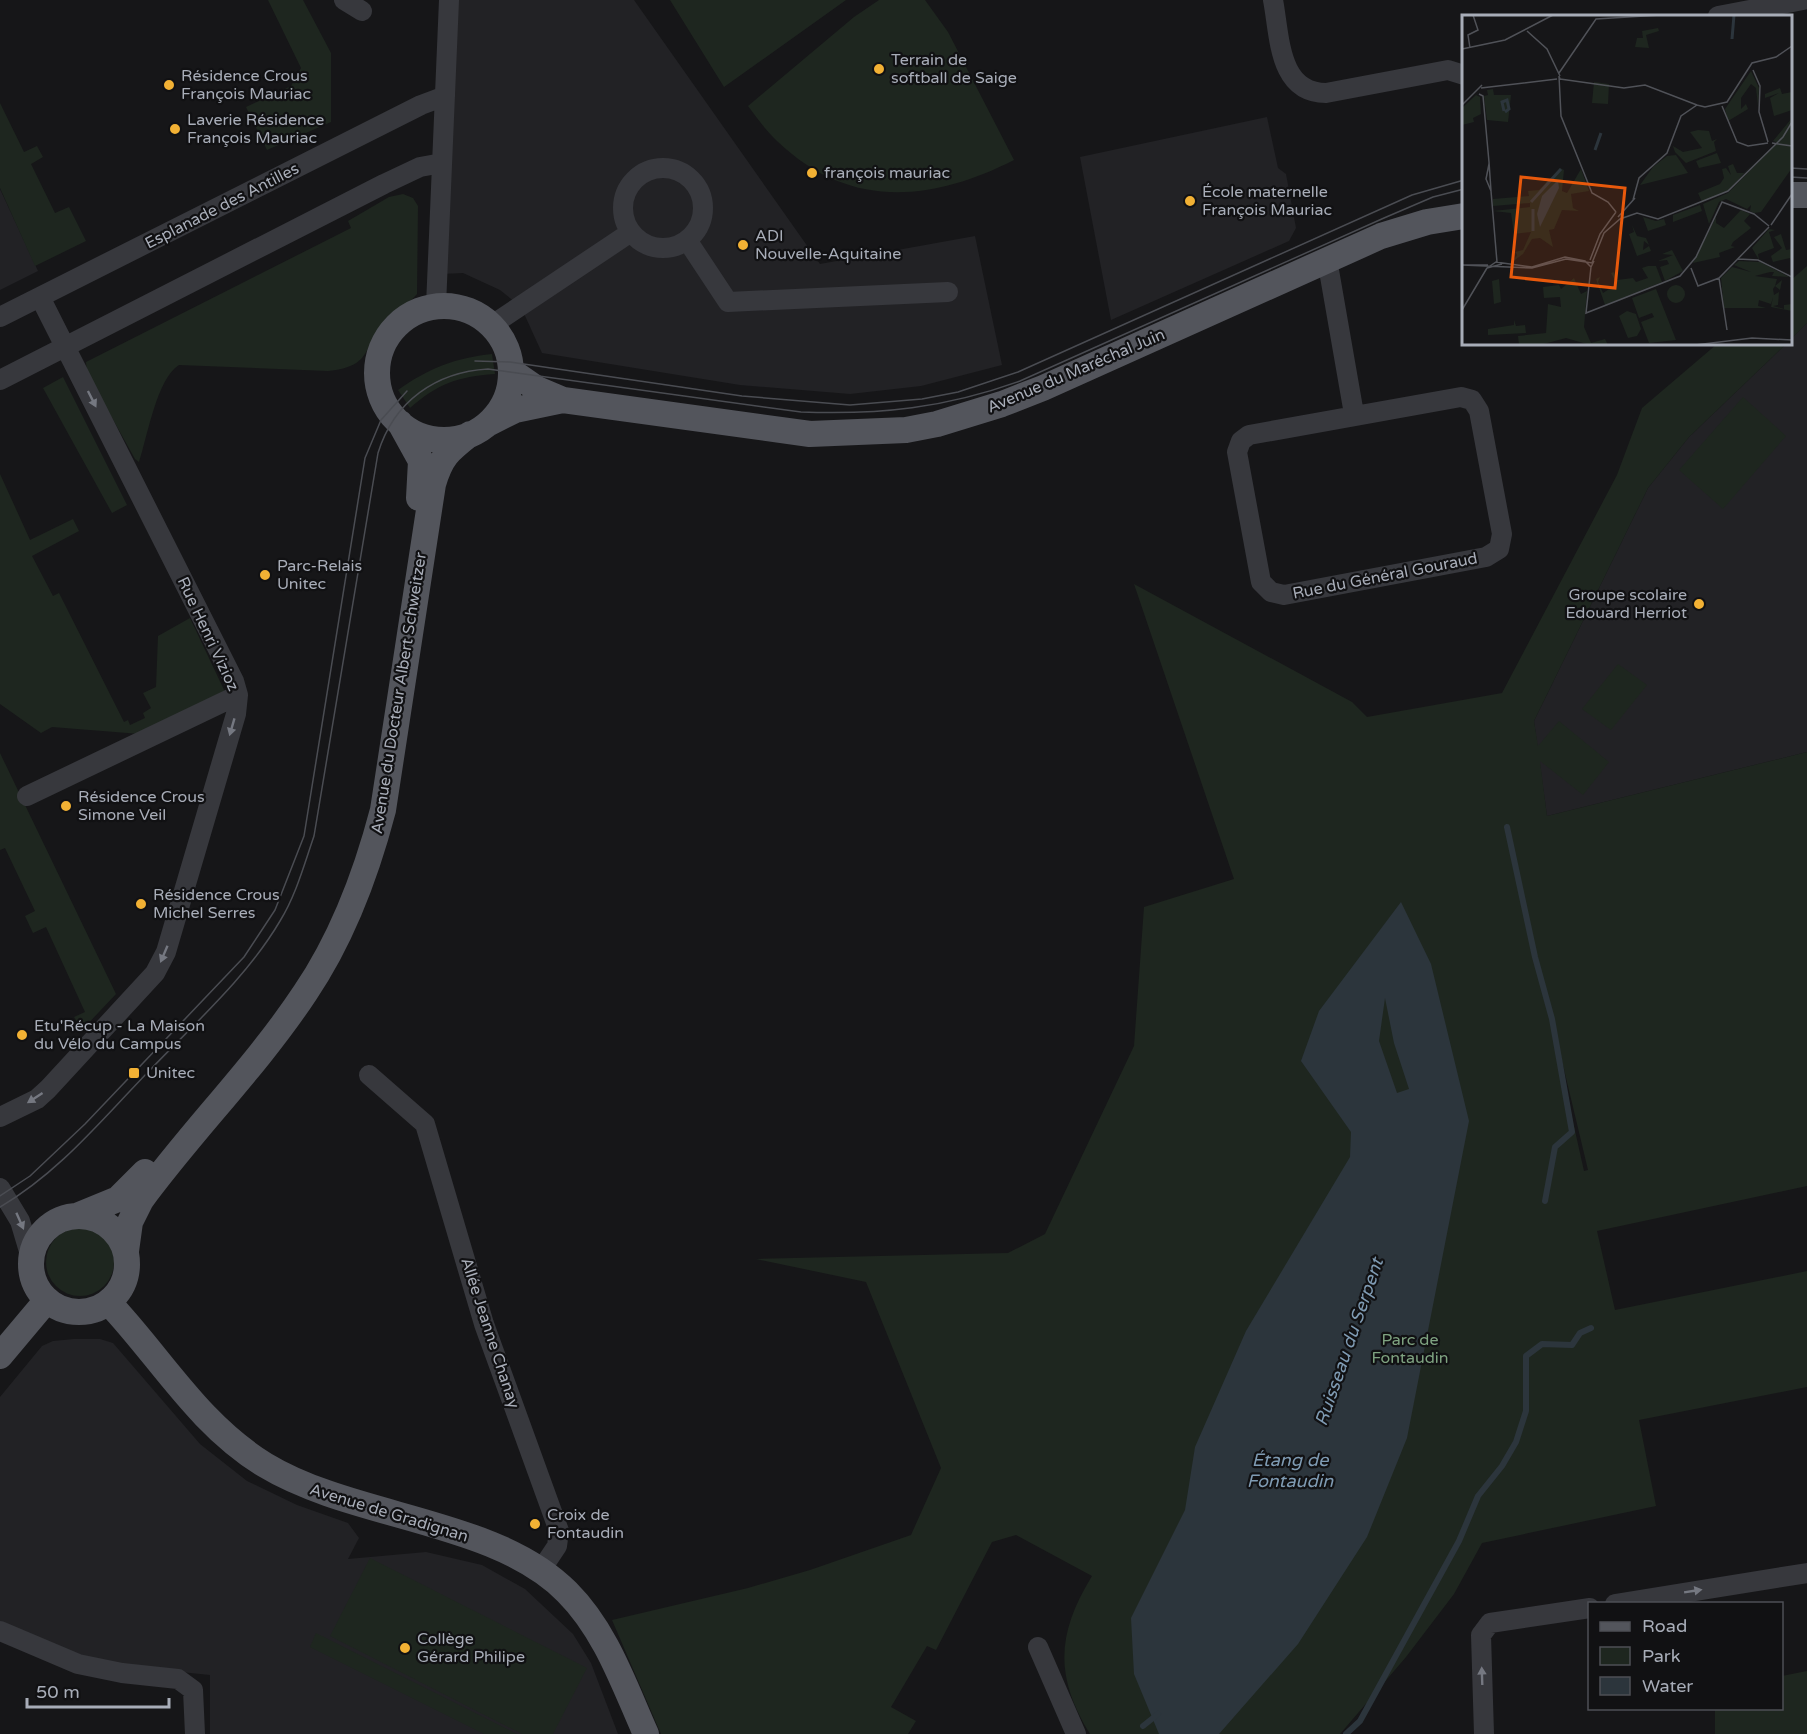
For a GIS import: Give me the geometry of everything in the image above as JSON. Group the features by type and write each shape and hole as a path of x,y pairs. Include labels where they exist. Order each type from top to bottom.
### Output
{"main road":[{"name":"Avenue du Maréchal Juin","path":"511,371 537,389 563,400 810,434 906,430 966,416 1043,388 1327,259 1402,220 1462,201"},
{"name":"Avenue du Maréchal Juin","path":"1359,244 1404,228 1462,216"},
{"path":"436,306 466,309 492,326 503,340 511,371 509,390 501,408 479,429 452,439 433,439 415,433 400,423 381,396 377,380 378,359 386,340 399,323 416,312 436,306"},
{"name":"Avenue du Maréchal Juin","path":"479,429 515,410 563,400"},
{"name":"Avenue du Docteur Albert Schweitzer","path":"79,1215 106,1206 128,1191 272,1022 322,940 342,900 372,808 421,485 421,460 400,423"},
{"name":"Avenue du Docteur Albert Schweitzer","path":"126,1251 130,1222 141,1200 253,1063 306,993 354,903 373,850 383,810 433,484 446,453 479,429"},
{"path":"79,1215 95,1218 109,1225 119,1236 126,1251 126,1278 120,1291 109,1303 85,1312 71,1312 47,1300 37,1288 32,1274 31,1258 38,1239 52,1224 79,1215"},
{"path":"0,1356 47,1300"},
{"name":"Avenue de Gradignan","path":"109,1303 189,1402 224,1435 263,1464 301,1485 487,1543 518,1556 542,1570 567,1592 592,1622 609,1651 646,1734"}],"street":[{"path":"344,0 362,11"},
{"path":"436,306 449,0"},
{"path":"1273,0 1286,67 1295,82 1303,89 1313,93 1326,93 1448,70 1462,74"},
{"path":"1723,15 1793,1"},
{"name":"Esplanade des Antilles","path":"0,317 421,105 445,96"},
{"path":"0,380 379,187 420,167 442,163"},
{"path":"666,167 679,170 690,178 703,199 701,222 687,240 676,246 651,246 631,232 625,220 623,207 628,189 641,174 653,168 666,167"},
{"path":"492,326 631,232"},
{"path":"687,240 728,302 948,292"},
{"path":"1327,259 1354,414"},
{"name":"Rue Henri Vizioz","path":"0,1117 37,1099 48,1089 155,973 166,952 209,809 236,714 238,695 234,681 40,297"},
{"name":"Rue du Général Gouraud","path":"1461,397 1472,400 1479,411 1502,534 1499,549 1486,557 1284,595 1271,592 1261,582 1236,452 1241,441 1249,435 1354,414 1461,397"},
{"path":"27,796 238,695"},
{"name":"Allée Jeanne Chanay","path":"369,1075 425,1124 484,1324 559,1531 557,1546 542,1570"},
{"path":"0,1188 20,1221 31,1258"},
{"path":"1627,1602 1807,1573"},
{"path":"1484,1734 1481,1635 1490,1623 1588,1608"},
{"path":"0,1631 78,1664 122,1673 178,1678 193,1690 195,1734"},
{"path":"1038,1647 1076,1734"}],"shaded area":[{"path":"449,0 634,0 820,264 975,236 1002,365 921,386 850,394 740,385 542,353 521,307 500,290 463,273 442,274"},
{"name":"École maternelle François Mauriac","path":"1267,117 1278,168 1286,174 1296,228 1289,241 1111,320 1080,157"},
{"path":"0,189 38,271 0,290"},
{"name":"Groupe scolaire Edouard Herriot","path":"1807,323 1807,752 1547,816 1534,721 1648,488 1689,437 1785,345 1792,345 1792,338"},
{"path":"100,1339 113,1343 200,1444 247,1481 297,1505 348,1523 359,1538 348,1559 426,1552 482,1565 525,1589 573,1634 591,1663 618,1734 210,1734 210,1675 122,1666 81,1656 0,1621 0,1397 42,1346 53,1341"}],"green space":[{"path":"268,0 303,0 331,53 331,122 267,150 246,107 291,86 301,68"},
{"path":"670,0 846,0 724,87"},
{"name":"Terrain de softball de Saige","path":"879,0 925,0 948,32 1014,160 983,174 952,184 922,191 891,192 862,188 833,179 804,163 765,129 748,106 854,17"},
{"path":"0,103 24,152 37,146 43,157 31,164 55,213 69,207 86,241 35,266 0,188"},
{"path":"403,194 413,198 418,206 417,294 387,318 361,359 343,368 328,371 179,365 165,382 154,409 139,462 135,459 87,373 86,362 351,228 348,221 389,197"},
{"path":"1807,266 1807,323 1792,338 1792,279"},
{"name":"Parc de Fontaudin","path":"1716,345 1785,345 1689,437 1648,488 1534,721 1538,746 1559,721 1609,762 1583,795 1540,761 1547,816 1807,752 1807,1186 1597,1231 1615,1310 1807,1271 1807,1387 1639,1420 1656,1506 1482,1543 1454,1594 1406,1657 1340,1734 1090,1734 1070,1693 1064,1655 1066,1636 1072,1617 1092,1576 1016,1535 992,1542 936,1650 927,1646 891,1707 916,1721 908,1734 661,1734 612,1620 748,1588 810,1570 911,1535 941,1468 866,1282 756,1259 1008,1253 1045,1234 1134,1046 1144,907 1234,879 1134,584 1352,702 1367,717 1502,693 1617,475 1642,408","holes":["1521,889 1588,1170 1584,1171"]},
{"path":"492,354 495,374 459,379 449,383 430,393 410,408 398,390 443,365"},
{"path":"63,377 127,505 112,513 43,388"},
{"path":"1743,397 1786,436 1723,509 1679,470"},
{"path":"0,474 30,540 73,519 79,531 32,556 53,596 59,593 124,722 128,720 130,725 145,718 143,713 151,708 143,693 156,687 158,636 190,618 225,692 140,734 52,727 41,733 0,704"},
{"path":"1618,664 1647,685 1611,730 1582,709"},
{"path":"0,753 116,994 82,1030 74,1017 85,1012 46,927 33,933 25,916 35,911 5,848 0,850"},
{"path":"80,1228 93,1231 104,1238 111,1249 114,1262 111,1275 104,1286 93,1293 80,1296 67,1293 56,1286 49,1275 46,1262 49,1249 56,1238 67,1231"},
{"path":"370,1558 587,1668 553,1734 522,1734 330,1636"},
{"path":"316,1633 517,1734 484,1734 310,1647"},
{"path":"1807,1671 1807,1734 1715,1734 1715,1710 1783,1710 1783,1676"}],"water":[{"name":"Étang de Fontaudin","path":"1401,902 1431,964 1469,1121 1407,1438 1367,1537 1298,1644 1219,1734 1159,1734 1134,1674 1131,1618 1185,1510 1195,1447 1246,1331 1350,1157 1351,1132 1301,1061 1319,1011","holes":["1385,998 1394,1043 1409,1089 1397,1093 1379,1041"]}],"waterway":[{"name":"Ruisseau du Serpent","path":"1507,827 1535,957 1552,1019 1572,1132 1555,1147 1545,1201"},
{"name":"Ruisseau du Serpent","path":"1346,1734 1360,1721 1459,1541 1478,1496 1502,1466 1516,1442 1526,1411 1526,1356 1542,1344 1572,1345 1580,1333 1591,1328"},
{"name":"Ruisseau du Serpent","path":"1143,1726 1158,1714"}],"tram line":[{"path":"1792,168 1807,169"},
{"path":"1792,177 1807,178"},
{"path":"475,361 510,362 742,396 850,405 922,399 958,392 1018,372 1412,195 1462,181"},
{"path":"0,1207 42,1178 98,1125 237,980 267,942 286,911 314,836 378,453 395,418 406,404 420,393 451,376 488,369 801,412 885,411 965,398 1020,381 1384,218 1433,197 1462,190"},
{"path":"0,1196 30,1176 85,1124 244,957 275,910 304,836 365,458 381,420 407,391"}],"place":[{"name":"Terrain de softball de Saige","path":"879,69"},
{"name":"Résidence Crous François Mauriac","path":"169,85"},
{"name":"Laverie Résidence François Mauriac","path":"175,129"},
{"name":"françois mauriac","path":"812,173"},
{"name":"École maternelle François Mauriac","path":"1190,201"},
{"name":"ADI Nouvelle-Aquitaine","path":"743,245"},
{"name":"Parc-Relais Unitec","path":"265,575"},
{"name":"Groupe scolaire Edouard Herriot","path":"1699,604"},
{"name":"Résidence Crous Simone Veil","path":"66,806"},
{"name":"Résidence Crous Michel Serres","path":"141,904"},
{"name":"Etu'Récup - La Maison du Vélo du Campus","path":"22,1035"},
{"name":"Unitec","path":"134,1073"},
{"name":"Croix de Fontaudin","path":"535,1524"},
{"name":"Collège Gérard Philipe","path":"405,1648"}]}
